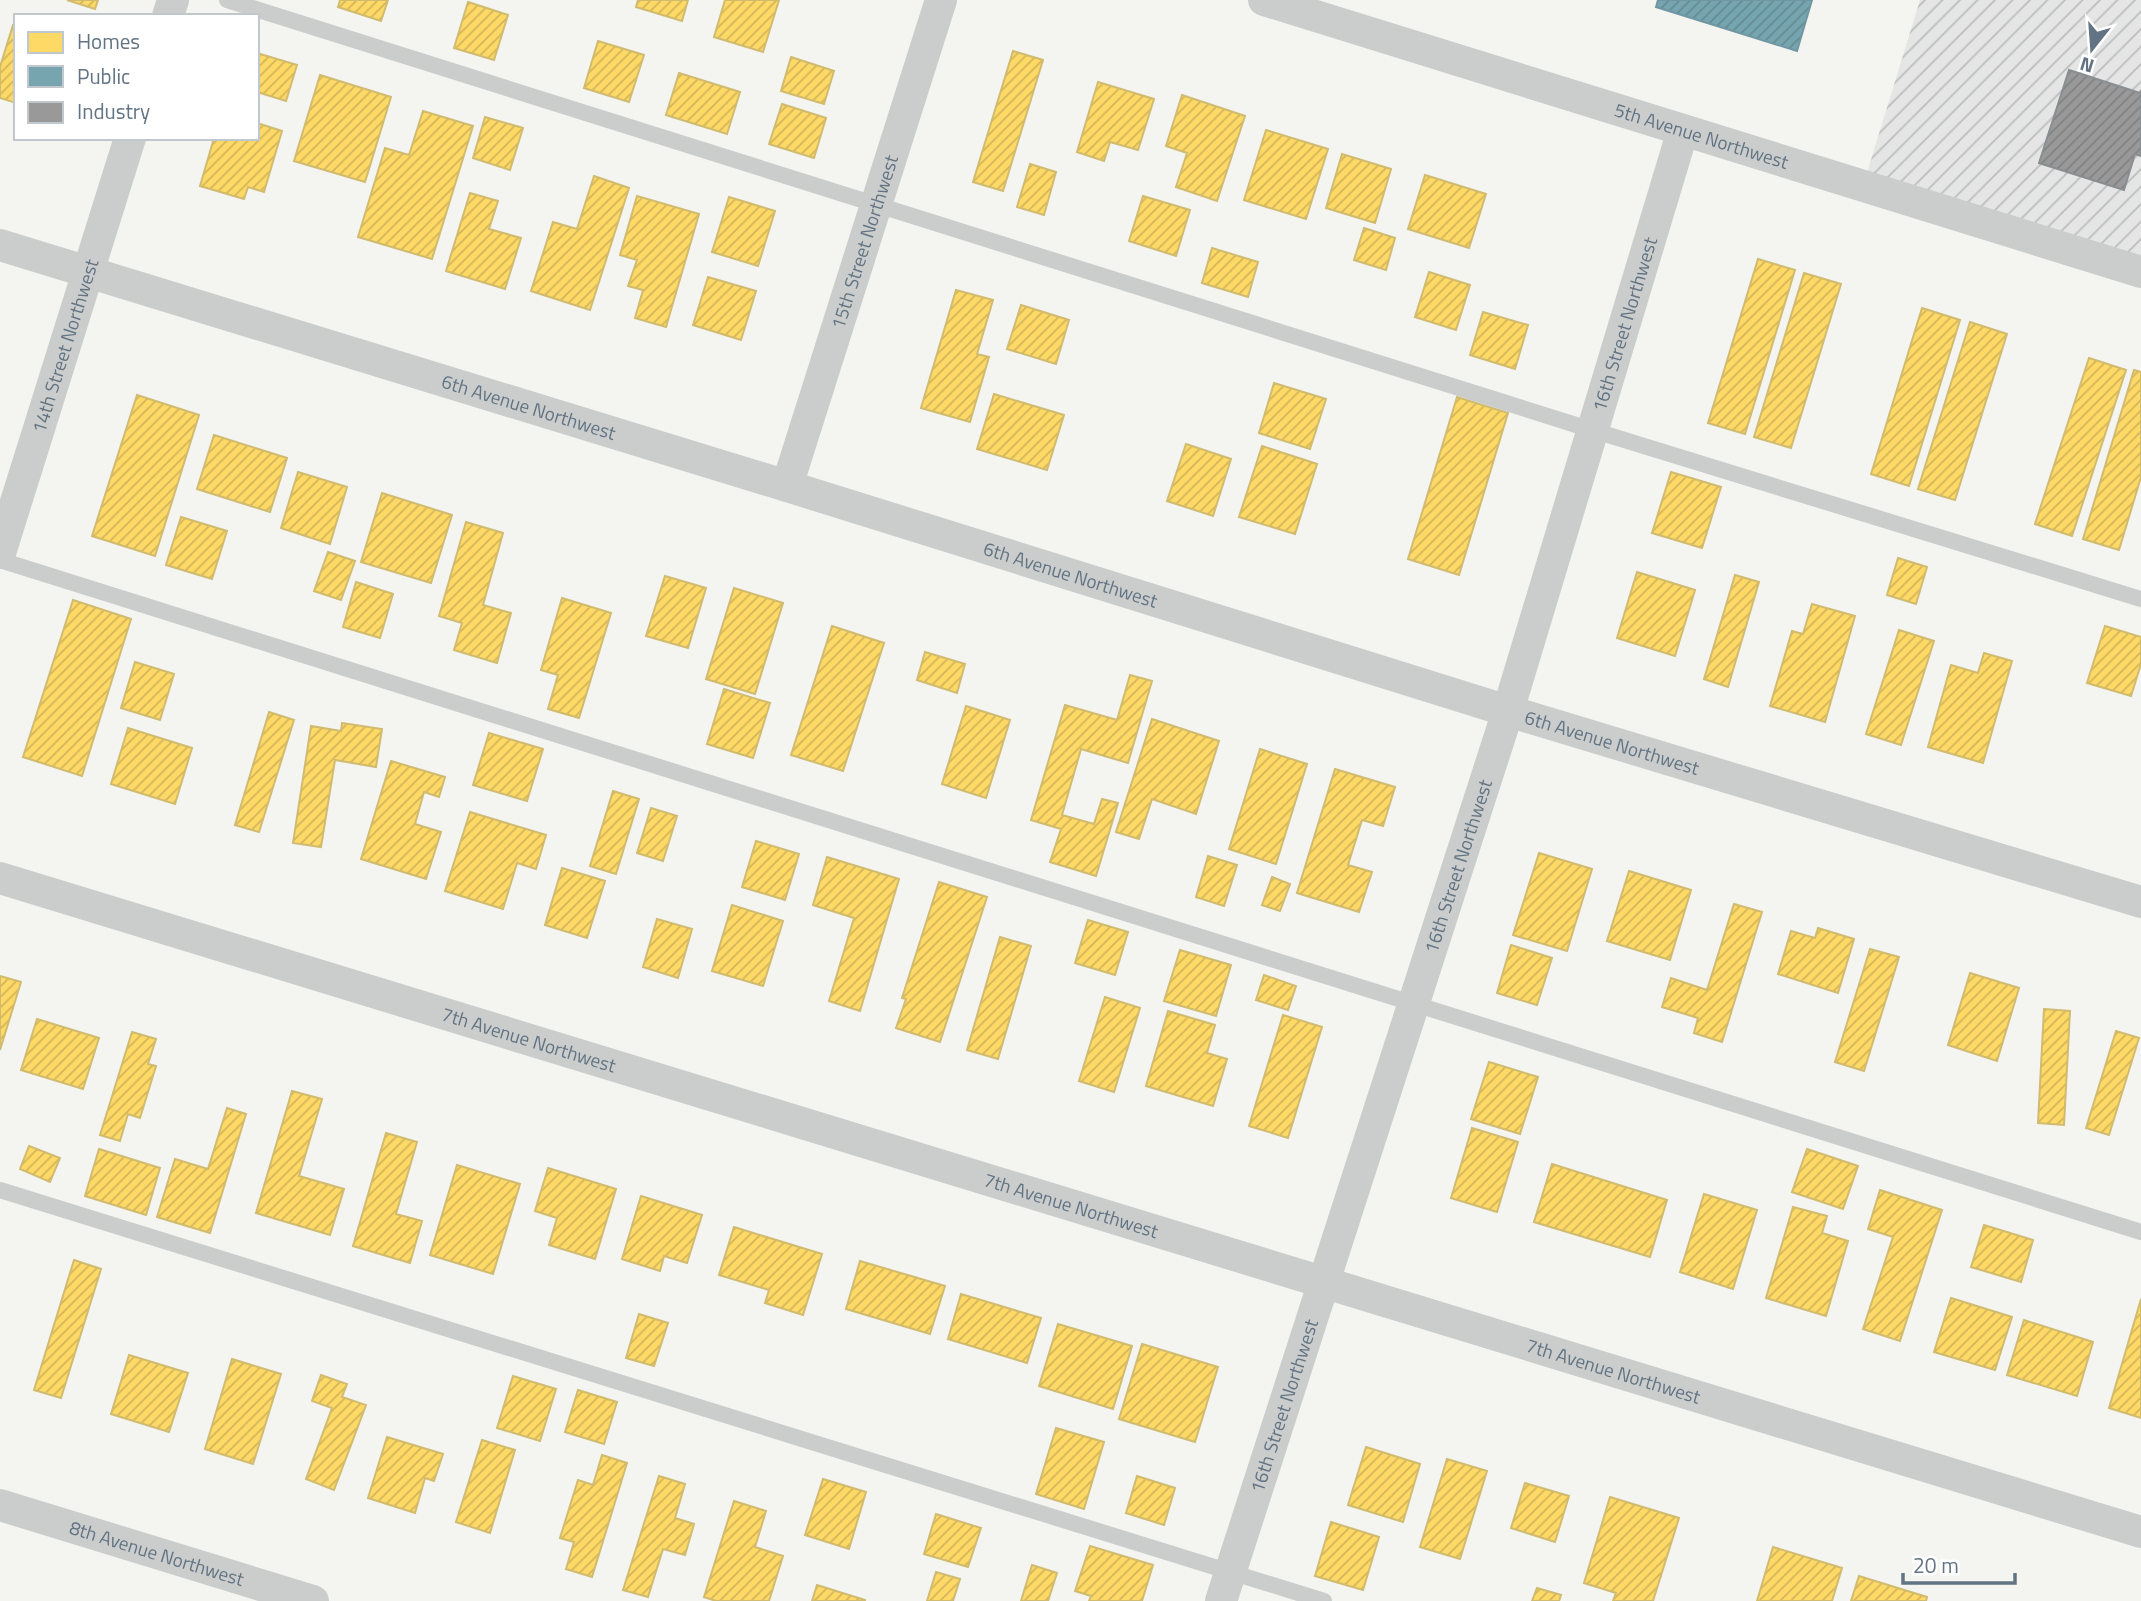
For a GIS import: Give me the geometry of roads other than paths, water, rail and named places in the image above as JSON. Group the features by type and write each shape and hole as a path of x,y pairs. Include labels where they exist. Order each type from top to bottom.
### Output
{"street":[{"name":"15th Street Northwest","path":"787,486 941,0"},
{"name":"5th Avenue Northwest","path":"1264,0 2141,272"},
{"name":"16th Street Northwest","path":"1226,1587 1508,711 1683,130"},
{"name":"14th Street Northwest","path":"0,553 129,140"},
{"name":"6th Avenue Northwest","path":"0,245 1508,711 2141,902"},
{"name":"7th Avenue Northwest","path":"0,878 2141,1532"},
{"name":"8th Avenue Northwest","path":"0,1505 313,1601"}],"lane":[{"path":"227,0 1592,430 2141,599"},
{"path":"0,560 2141,1232"},
{"path":"0,1190 1226,1587 1324,1601"}]}
